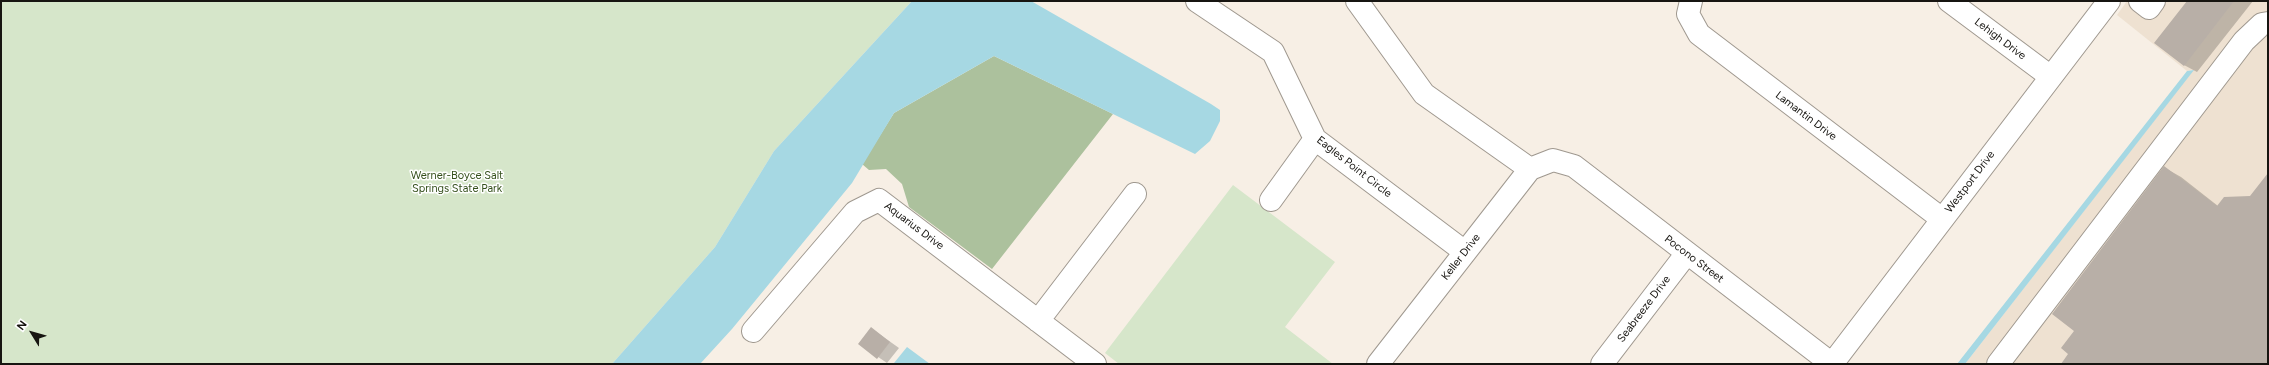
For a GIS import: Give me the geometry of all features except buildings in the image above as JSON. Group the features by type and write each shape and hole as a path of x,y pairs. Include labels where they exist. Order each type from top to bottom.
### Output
{"street":[{"name":"Eagles Point Circle","path":"1197,1 1273,52 1315,139 1465,252"},
{"path":"1357,1 1424,94 1530,168"},
{"name":"Lamantin Drive","path":"1691,1 1688,14 1699,34 1942,220"},
{"name":"Lehigh Drive","path":"1949,1 2051,77"},
{"path":"2140,1 2149,8 2154,1"},
{"name":"Westport Drive","path":"1832,364 2051,77 2101,4"},
{"path":"1998,364 2244,41 2262,24 2268,23"},
{"path":"1271,200 1315,139"},
{"name":"Pocono Street","path":"1530,168 1552,160 1574,166 1832,364"},
{"name":"Keller Drive","path":"1378,364 1530,168"},
{"path":"1038,321 1135,194"},
{"name":"Aquarius Drive","path":"753,331 855,212 879,200 1095,364"},
{"name":"Seabreeze Drive","path":"1602,364 1686,253"}],"shaded area":[{"path":"2127,1 2268,1 2268,364 1965,364 2193,70 2187,71 2117,15"}],"green space":[{"name":"Werner-Boyce Salt Springs State Park","path":"1,1 912,1 774,151 715,247 612,364 1,364"},
{"path":"994,56 1113,114 992,269 909,207 902,184 886,169 869,170 862,164 894,113"},
{"path":"1233,185 1335,262 1285,327 1333,364 1119,364 1105,353"}],"water":[{"path":"912,1 1031,1 1211,104 1220,110 1220,121 1210,141 1195,154 994,56 894,113 852,183 732,329 700,364 612,364 715,247 774,151"},
{"path":"2194,70 1965,364 1957,364 2187,71"},
{"path":"907,347 930,364 894,363"}]}
